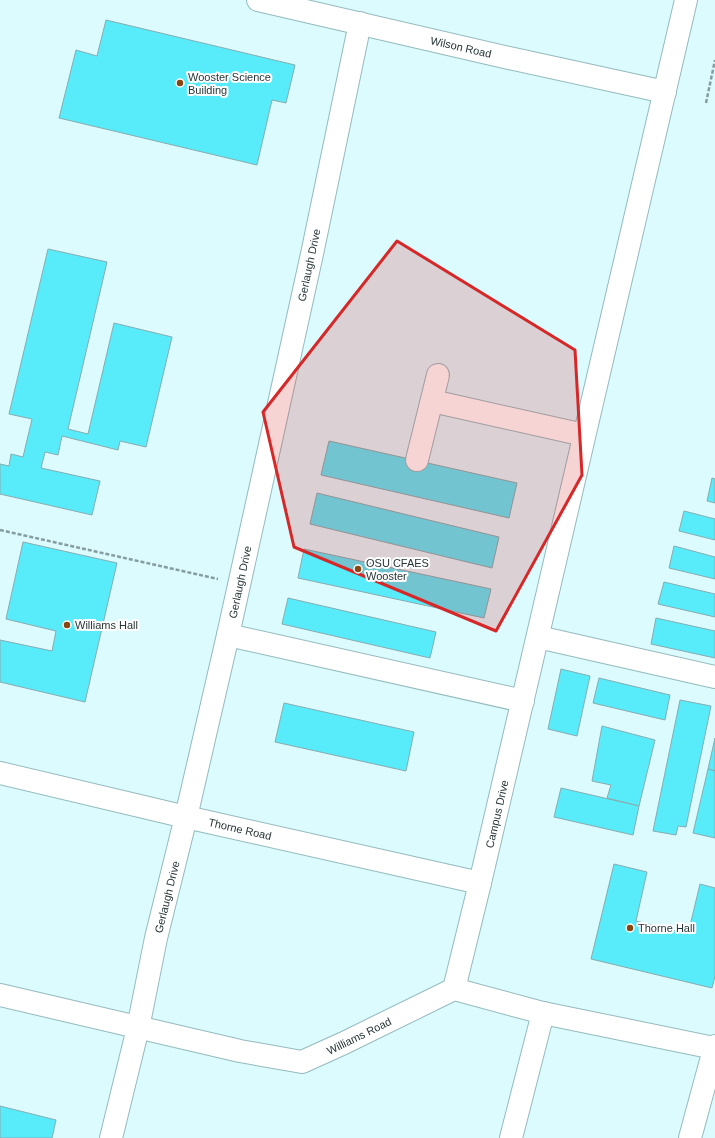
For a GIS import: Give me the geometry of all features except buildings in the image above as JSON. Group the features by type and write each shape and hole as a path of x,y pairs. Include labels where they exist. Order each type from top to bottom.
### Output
{"lane":[{"name":"Wilson Road","path":"258,0 524,62 665,92"},
{"name":"Campus Drive","path":"454,989 523,701 686,0"},
{"name":"Gerlaugh Drive","path":"111,1138 138,1028 156,938 186,817 240,584 312,254 360,23"},
{"path":"417,460 438,375"},
{"path":"432,401 584,435"},
{"path":"228,635 523,701"},
{"path":"538,637 715,677"},
{"name":"Thorne Road","path":"0,773 186,817 480,883"},
{"path":"454,989 543,1013 715,1047 690,1138"},
{"name":"Williams Road","path":"0,995 240,1051 302,1062 344,1044 454,989"},
{"path":"511,1138 543,1013"}],"path":[{"path":"706,103 715,60"},
{"path":"0,530 240,584"}],"highlighted area":[{"path":"397,241 575,350 582,475 496,631 294,547 263,412"}],"place":[{"name":"Wooster Science Building","path":"180,83"},
{"name":"OSU CFAES Wooster","path":"358,569"},
{"name":"Williams Hall","path":"67,625"},
{"name":"Thorne Hall","path":"630,928"}]}
